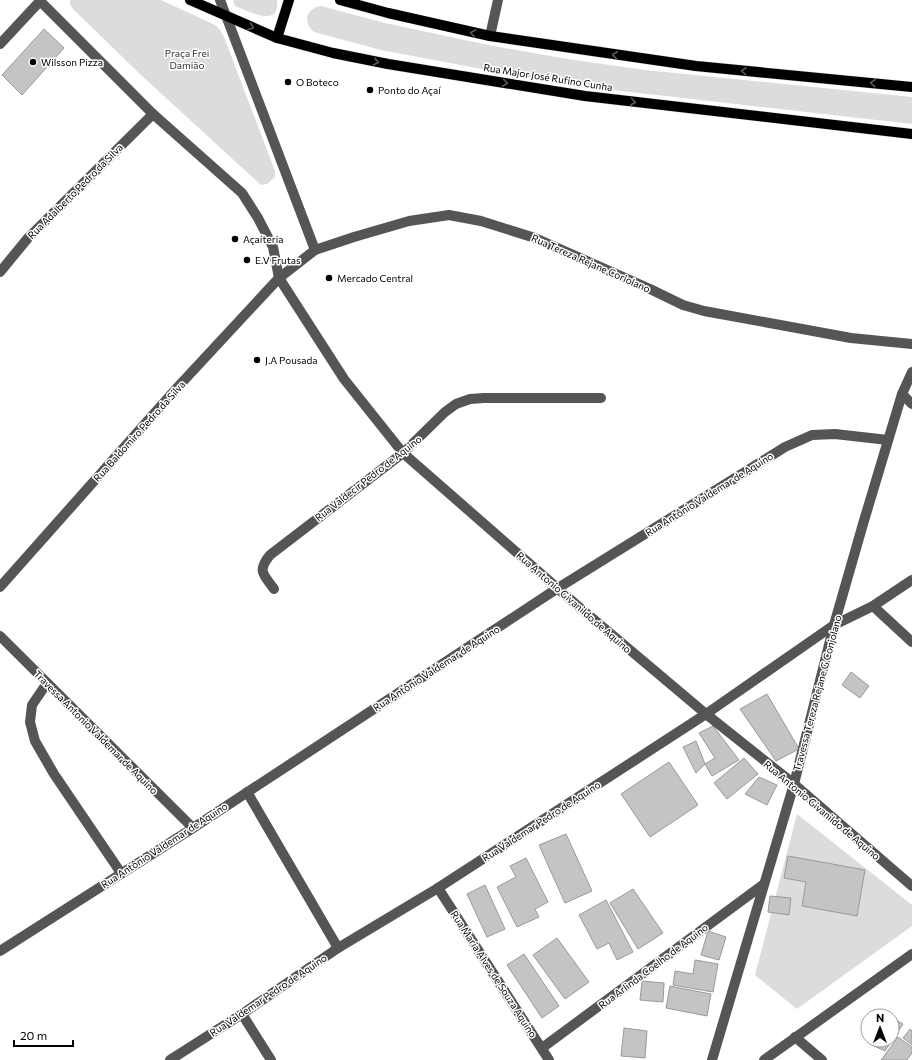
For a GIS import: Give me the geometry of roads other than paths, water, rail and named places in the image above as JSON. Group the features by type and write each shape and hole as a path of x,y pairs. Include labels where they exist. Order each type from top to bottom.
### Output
{"main road":[{"name":"Rua Major José Rufino Cunha","path":"190,0 277,38 333,53 388,64 585,96 912,134"},
{"path":"277,38 289,0"},
{"path":"340,0 388,14 490,36 696,66 912,87"}],"street":[{"path":"0,44 40,0 153,114 242,193 258,218 273,247 280,278"},
{"path":"220,0 316,250"},
{"path":"490,36 498,0"},
{"name":"Rua Adalberto Pedro da Silva","path":"0,272 28,238 153,114"},
{"name":"Rua Tereza Rejane Coriolano","path":"280,278 316,250 409,220 449,215 481,220 535,238 683,305 704,311 851,338 912,344"},
{"name":"Rua Antonio Givanildo de Aquino","path":"280,278 344,379 403,452 558,588 706,714 794,784 912,886"},
{"name":"Rua Baldomiro Pedro da Silva","path":"0,587 175,390 280,278"},
{"name":"Travessa Tereza Rejane G Conjolano","path":"712,1060 794,784 834,625 902,394 912,372"},
{"path":"902,394 912,404"},
{"name":"Rua Valdecir Pedro de Aquino","path":"274,589 262,574 261,568 270,555 403,452 445,412 456,404 470,399 601,398"},
{"name":"Rua Antônio Valdemar de Aquino","path":"0,951 193,828 558,588 785,447 812,435 835,434 888,440"},
{"name":"Rua Valdemar Pedro de Aquino","path":"170,1060 242,1014 338,948 438,888 706,714 834,625 873,606 912,580"},
{"path":"873,606 912,642"},
{"name":"Travessa Antonio Valdemar de Aquino","path":"0,636 193,828"},
{"path":"46,683 32,705 30,722 35,741 54,774 122,873"},
{"path":"247,792 338,948"},
{"name":"Rua Arlinda Coelho de Aquino","path":"542,1048 764,884"},
{"name":"Rua Maria Alves de Souza Aquino","path":"438,888 549,1060"},
{"path":"764,1060 912,954"},
{"path":"242,1014 272,1060"},
{"path":"795,1037 822,1060"}],"place":[{"name":"Wilsson Pizza","path":"33,62"},
{"name":"O Boteco","path":"288,82"},
{"name":"Ponto do Açaí","path":"370,90"},
{"name":"Açaíteria","path":"235,239"},
{"name":"E.V Frutas","path":"247,260"},
{"name":"Mercado Central","path":"329,278"},
{"name":"J.A Pousada","path":"257,360"}],"park label":[{"name":"Praça Frei Damião","path":"187,58"}]}
